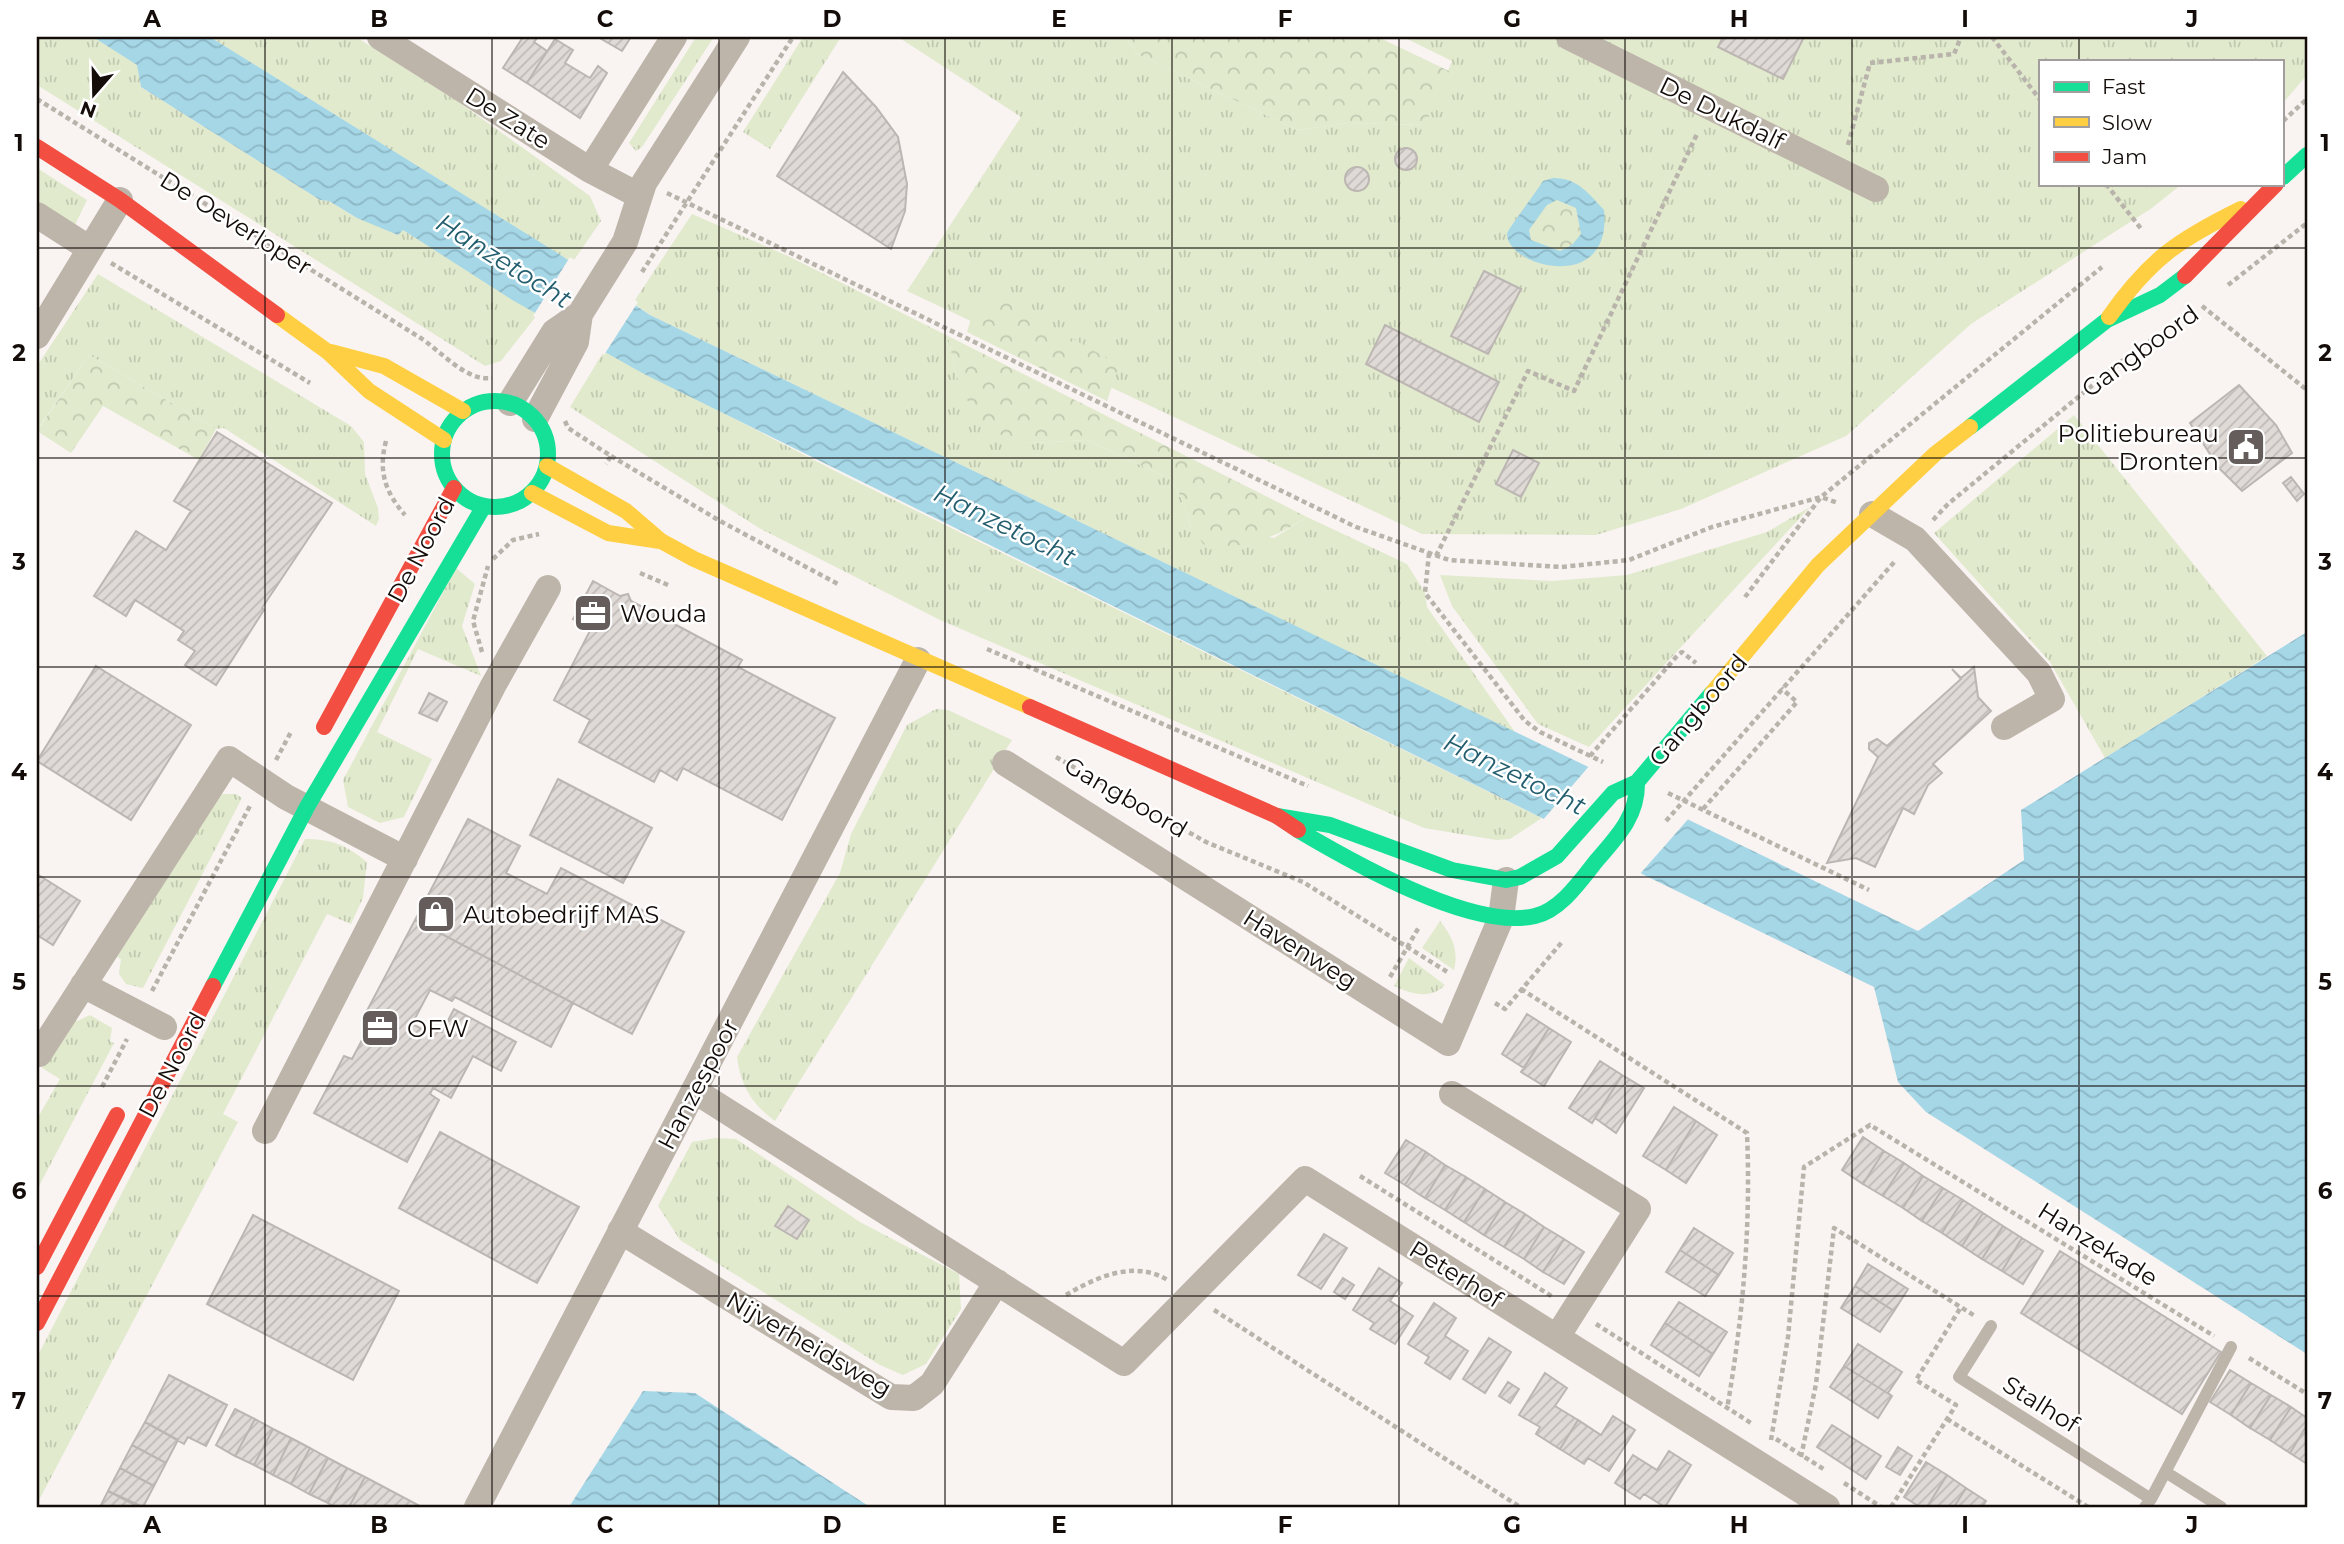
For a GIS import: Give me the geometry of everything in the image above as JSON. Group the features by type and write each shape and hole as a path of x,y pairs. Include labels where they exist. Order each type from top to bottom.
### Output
{"main road":[{"name":"De Oeverloper","path":"37,147 120,200 328,352 369,391 444,440"},
{"path":"2284,176 2307,155"},
{"name":"Gangboord","path":"1277,816 1330,825 1452,870 1506,880 1545,865 1613,793 1637,782 1818,565 1935,454 2107,320 2160,295 2182,279 2214,250 2257,200 2274,186"},
{"name":"Gangboord","path":"2107,320 2143,271 2163,255 2193,233 2257,200"},
{"name":"De Oeverloper","path":"328,352 384,366 463,411"},
{"path":"494,401 510,403 535,419 544,433 548,449 547,466 542,481 532,493 509,505 484,506 463,496 454,488 446,474 442,457 444,440 451,424 463,411 494,401"},
{"name":"Gangboord","path":"547,466 626,511 661,541 918,660 1277,816 1318,844 1436,898 1481,915 1501,918 1538,915 1572,890 1636,806 1637,782"},
{"name":"De Noord","path":"317,740 454,488"},
{"name":"Gangboord","path":"532,493 608,533 661,541"},
{"name":"De Noord","path":"37,1323 291,800 484,506"},
{"name":"De Noord","path":"37,1266 126,1098"}],"street":[{"name":"De Zate","path":"380,37 590,170 641,189"},
{"path":"590,170 674,37"},
{"path":"510,403 513,377 554,332 580,314 625,243 641,189 737,37"},
{"name":"De Dukdalf","path":"1569,37 1876,189"},
{"path":"37,336 120,200"},
{"path":"37,215 90,249"},
{"path":"535,419 576,342 580,314"},
{"path":"1872,514 1915,539 2039,673 2052,699 2004,727"},
{"path":"265,1130 493,686 548,588"},
{"name":"Hanzespoor","path":"477,1507 918,660"},
{"path":"39,1054 229,758 291,800 405,859"},
{"name":"Havenweg","path":"1005,763 1448,1043 1501,918 1506,880"},
{"name":"De Noord","path":"83,985 164,1027"},
{"path":"695,1091 1041,1310"},
{"path":"1452,1094 1638,1209 1557,1337"},
{"name":"Peterhof","path":"1041,1310 1124,1363 1305,1179 1827,1507"},
{"name":"Nijverheidsweg","path":"620,1231 891,1397 914,1398 932,1384 997,1282"}],"lane":[{"name":"Stalhof","path":"1991,1326 1959,1377 2148,1503 2167,1473 2231,1347"},
{"path":"2167,1473 2221,1507"}],"path":[{"path":"651,258 793,37"},
{"path":"1842,172 1870,63 1954,54 1961,37"},
{"path":"1992,37 2039,97"},
{"name":"De Oeverloper","path":"37,99 436,348 467,373 484,379 513,377"},
{"path":"2284,120 2307,99"},
{"path":"1436,556 1528,370 1574,391 1710,107"},
{"path":"641,189 688,202 1356,527 1449,560 1560,567 1629,560 1712,527 1821,497"},
{"name":"Gangboord","path":"2223,289 2307,223"},
{"path":"90,249 312,384"},
{"name":"Gangboord","path":"2190,313 2212,297"},
{"name":"Gangboord","path":"1700,783 1781,688 1948,504 2122,361 2167,329"},
{"path":"611,456 720,521 845,588"},
{"path":"1429,553 1425,593 1525,720 1540,732 1615,767"},
{"path":"488,566 472,621 493,686"},
{"path":"629,568 679,590"},
{"path":"985,648 1319,790"},
{"path":"1590,756 1677,656 1682,652 1699,665"},
{"path":"1703,809 1797,702 1781,688"},
{"path":"101,1088 298,719"},
{"name":"Gangboord","path":"1046,751 1206,842 1303,882 1505,1009 1564,938"},
{"path":"1665,791 1869,890"},
{"path":"1521,989 1747,1133 1750,1204 1748,1258 1741,1323 1721,1441"},
{"name":"Hanzekade","path":"1771,1436 1788,1337 1804,1167 1870,1125 2307,1394"},
{"path":"1360,1176 1802,1454 1881,1507"},
{"path":"1794,1487 1816,1384 1834,1228 1991,1326"},
{"path":"1041,1310 1089,1281 1127,1270 1161,1275 1520,1507"},
{"path":"1891,1507 1956,1405 1916,1380 1961,1307"},
{"path":"1947,1419 2088,1507"},
{"path":"1766,1469 1771,1436"}],"green space":[{"path":"37,37 93,37 138,65 141,87 320,200 329,201 357,218 403,230 538,314 501,361 485,366 37,85"},
{"path":"210,37 356,37 460,103 590,196 601,221 572,263"},
{"path":"696,37 714,37 642,147 636,151 629,143"},
{"path":"803,37 841,37 770,149 743,132"},
{"path":"898,37 1126,37 1137,54 1298,130 1349,123 1425,125 1452,61 1403,37 2307,37 2307,75 2284,102 2284,60 2039,60 2039,186 2180,186 2152,208 1971,324 1846,436 1681,509 1596,535 1422,534 907,291 1021,117"},
{"path":"1126,37 1378,37 1449,71 1425,125 1349,123 1298,130 1137,54"},
{"path":"37,168 87,200 75,225 37,200"},
{"path":"1557,200 1576,208 1581,234 1572,245 1560,251 1531,240 1529,230 1547,205"},
{"path":"692,214 788,256 948,336 956,375 1028,443 1087,440 1170,479 1180,495 1191,528 1274,538 1307,517 1407,564 1425,593 1427,607 1515,732 650,315 633,303"},
{"path":"98,274 351,426 364,442 365,474 378,508 379,519 376,526 224,428 216,429 89,355 37,430 37,366"},
{"path":"1004,300 1119,365 1107,401 967,332 972,315 986,305"},
{"path":"948,336 1307,517 1259,541 1233,546 1205,546 1191,528 1180,495 1170,479 1087,440 1028,443 1003,436 975,417 956,375"},
{"path":"604,351 837,472 1542,818 1510,839 1496,840 1424,828 940,620 759,528 570,407"},
{"path":"89,355 216,429 199,460 103,406 71,453 37,431"},
{"path":"2074,415 2267,656 2105,758 2050,662 1934,533"},
{"path":"1810,507 1589,747 1538,724 1452,606 1440,575 1552,581 1627,575 1767,532"},
{"path":"456,568 475,584 462,626 481,676 418,649 377,732 432,759 404,817 380,823 348,807 343,780"},
{"path":"936,709 948,710 1012,740 775,1121 748,1093 737,1057 840,873 851,834 907,725"},
{"path":"236,794 242,798 143,988 126,984 119,974 121,959 117,957 218,796"},
{"path":"305,839 338,844 367,862 363,898 351,924 327,914 223,1114 238,1122 37,1504 37,1357"},
{"path":"1440,921 1453,944 1456,956 1454,970 1422,948"},
{"path":"1409,958 1445,985 1434,993 1427,994 1394,986"},
{"path":"90,1015 112,1028 110,1041 114,1043 37,1190 37,1119 60,1079 42,1068 73,1019 77,1021"},
{"path":"715,1138 736,1139 860,1222 959,1274 961,1309 926,1364 903,1375 880,1365 680,1240 658,1206 692,1142"}],"water":[{"name":"Hanzetocht","path":"93,37 210,37 559,254 650,315 1657,800 1689,820 1918,931 2024,860 2021,810 2307,632 2307,1354 1926,1112 1898,1082 1874,987 1644,875 1542,818 644,374 514,301 403,230 398,235 357,218 329,201 320,200 141,87 137,65"},
{"path":"1553,178 1576,184 1604,210 1602,237 1593,254 1577,264 1559,266 1540,263 1523,256 1512,246 1507,234 1543,181","holes":["1557,200 1576,208 1581,234 1572,245 1560,251 1531,240 1529,230 1547,205"]},
{"path":"643,1391 695,1393 870,1507 569,1507"}],"pier":[{"path":"570,257 638,302 604,355 533,316"},
{"path":"1590,765 1658,797 1690,817 1640,874 1542,821"}],"building":[{"path":"523,37 538,37 534,42 547,51 527,83 503,68"},
{"path":"598,37 631,37 622,51"},
{"path":"1723,37 1804,37 1783,79 1718,47"},
{"path":"555,39 573,50 565,63 590,78 598,66 607,73 580,118 527,83"},
{"path":"843,72 876,107 898,137 907,184 905,211 891,249 777,176"},
{"path":"1406,148 1414,151 1417,159 1414,167 1406,170 1398,167 1395,159 1398,151"},
{"path":"1352,167 1362,167 1369,174 1369,184 1362,191 1352,191 1345,184 1345,174"},
{"path":"1484,271 1521,289 1488,354 1451,336"},
{"path":"1385,325 1499,382 1479,422 1366,364"},
{"path":"2239,385 2276,425 2292,453 2242,491 2219,468 2190,423"},
{"path":"217,432 332,503 262,608 264,610 216,685 185,665 195,651 178,640 184,631 135,600 126,616 94,596 136,531 166,550 191,511 174,501"},
{"path":"1513,450 1539,463 1521,497 1496,484"},
{"path":"2291,477 2304,494 2297,501 2283,483"},
{"path":"593,581 620,596 628,594 631,601 742,660 738,667 835,718 782,820 683,768 677,780 660,770 654,782 579,742 590,720 554,700 591,629 573,619"},
{"path":"96,666 191,725 131,820 37,761"},
{"path":"1974,667 1978,697 1991,711 1933,764 1942,773 1928,785 1914,814 1903,808 1875,867 1856,858 1827,863 1878,757 1869,749 1869,743 1877,739 1887,746 1961,679 1952,669 1961,678"},
{"path":"429,693 447,702 437,721 419,713"},
{"path":"558,779 652,828 623,883 530,835"},
{"path":"468,819 520,846 506,873 547,894 561,868 684,932 632,1034 415,920"},
{"path":"37,874 80,901 53,945 37,935"},
{"path":"415,920 573,1003 551,1047 455,997 452,1001 430,990 412,1024 426,1031 429,1026 442,1032 454,1009 516,1042 501,1071 473,1056 451,1098 433,1088 430,1094 439,1100 407,1162 314,1113 344,1056 352,1059 370,1025 362,1020"},
{"path":"1527,1014 1549,1028 1524,1068 1502,1054"},
{"path":"1549,1028 1571,1042 1544,1086 1521,1072"},
{"path":"1600,1061 1622,1075 1592,1123 1569,1108"},
{"path":"1622,1075 1644,1088 1616,1133 1595,1118"},
{"path":"1674,1107 1696,1121 1666,1170 1643,1156"},
{"path":"1696,1121 1717,1135 1686,1183 1666,1170"},
{"path":"440,1132 579,1207 537,1283 399,1208"},
{"path":"1863,1137 1884,1151 1863,1184 1842,1170"},
{"path":"1406,1140 1426,1152 1405,1185 1385,1173"},
{"path":"1884,1151 1904,1163 1883,1196 1863,1184"},
{"path":"1426,1152 1445,1165 1425,1198 1405,1185"},
{"path":"1904,1163 1923,1176 1903,1208 1883,1196"},
{"path":"1445,1165 1466,1177 1445,1210 1425,1198"},
{"path":"1923,1176 1943,1188 1922,1221 1903,1208"},
{"path":"1466,1177 1485,1189 1464,1222 1445,1210"},
{"path":"1943,1188 1963,1200 1942,1233 1922,1221"},
{"path":"1485,1189 1505,1202 1484,1235 1464,1222"},
{"path":"1963,1200 1983,1213 1962,1246 1942,1233"},
{"path":"1505,1202 1525,1214 1504,1247 1484,1235"},
{"path":"788,1206 809,1220 797,1239 775,1226"},
{"path":"1983,1213 2003,1226 1982,1259 1962,1246"},
{"path":"1525,1214 1544,1227 1524,1259 1504,1247"},
{"path":"253,1215 399,1291 353,1380 207,1304"},
{"path":"2003,1226 2022,1238 2002,1271 1982,1259"},
{"path":"1544,1227 1564,1239 1543,1272 1524,1259"},
{"path":"1694,1228 1733,1253 1719,1275 1680,1250"},
{"path":"1324,1234 1347,1248 1321,1289 1298,1275"},
{"path":"2022,1238 2043,1251 2023,1284 2002,1271"},
{"path":"1564,1239 1584,1252 1564,1284 1543,1272"},
{"path":"1680,1250 1719,1275 1705,1296 1666,1272"},
{"path":"2060,1251 2221,1352 2182,1414 2021,1313"},
{"path":"1868,1264 1908,1289 1894,1311 1855,1286"},
{"path":"1379,1268 1402,1283 1390,1301 1413,1316 1395,1344 1370,1329 1374,1323 1353,1310"},
{"path":"1343,1278 1354,1285 1345,1299 1334,1292"},
{"path":"1855,1286 1894,1311 1880,1332 1841,1308"},
{"path":"1679,1302 1727,1332 1713,1354 1665,1323"},
{"path":"1434,1303 1456,1318 1445,1336 1468,1351 1450,1379 1425,1363 1429,1357 1408,1344"},
{"path":"1665,1323 1713,1354 1699,1376 1651,1345"},
{"path":"1489,1338 1511,1352 1485,1393 1463,1379"},
{"path":"1858,1344 1902,1372 1888,1393 1892,1396 1844,1366"},
{"path":"1844,1366 1892,1396 1878,1418 1830,1387"},
{"path":"2230,1370 2251,1383 2231,1415 2210,1402"},
{"path":"1545,1373 1567,1388 1555,1406 1578,1420 1560,1449 1536,1434 1540,1427 1519,1415"},
{"path":"169,1375 227,1405 206,1446 188,1437 184,1444 145,1422"},
{"path":"1508,1382 1519,1389 1510,1403 1499,1396"},
{"path":"2251,1383 2271,1395 2250,1428 2231,1415"},
{"path":"2271,1395 2291,1407 2270,1440 2250,1428"},
{"path":"2291,1407 2307,1418 2307,1425 2290,1453 2270,1440"},
{"path":"235,1409 255,1419 235,1456 216,1445"},
{"path":"1613,1416 1635,1430 1609,1471 1588,1458 1584,1464 1560,1449 1578,1420 1601,1435"},
{"path":"255,1419 273,1429 254,1465 235,1456"},
{"path":"145,1422 178,1440 166,1463 132,1445"},
{"path":"1832,1425 1881,1456 1866,1479 1817,1447"},
{"path":"2307,1425 2307,1464 2290,1453"},
{"path":"273,1429 291,1438 273,1475 254,1465"},
{"path":"291,1438 310,1448 291,1484 273,1475"},
{"path":"132,1445 166,1463 154,1486 120,1468"},
{"path":"1898,1447 1912,1456 1900,1475 1886,1467"},
{"path":"310,1448 328,1458 309,1494 291,1484"},
{"path":"1669,1451 1691,1465 1665,1507 1644,1494 1640,1499 1615,1483 1633,1455 1657,1470"},
{"path":"328,1458 347,1468 328,1503 309,1494"},
{"path":"1926,1462 1947,1475 1927,1507 1920,1507 1904,1497"},
{"path":"120,1468 154,1486 143,1507 108,1491"},
{"path":"347,1468 365,1477 349,1507 335,1507 328,1503"},
{"path":"1947,1475 1966,1488 1954,1507 1927,1507"},
{"path":"365,1477 420,1506 420,1507 349,1507"},
{"path":"1966,1488 1986,1501 1982,1507 1954,1507"},
{"path":"108,1491 139,1507 100,1507"}],"traffic: fast":[{"path":"2284,176 2307,155"},
{"path":"1970,427 2107,320 2160,295 2185,276"},
{"path":"495,401 515,405 532,417 544,434 548,454 544,474 532,491 515,503 495,507 475,503 458,491 446,474 442,454 446,434 458,417 475,405 495,401"},
{"path":"213,986 307,807 484,506"},
{"path":"1277,816 1330,825 1452,870 1506,880 1520,877 1557,856 1613,793 1637,782 1712,693"},
{"path":"1298,830 1380,875 1447,904 1509,918 1535,916 1562,901 1619,833 1634,805 1637,782"}],"traffic: slow":[{"path":"2109,317 2138,280 2167,253 2241,209"},
{"path":"277,315 328,352 369,391 444,440"},
{"path":"331,352 384,366 463,411"},
{"path":"1712,693 1818,565 1935,454 1970,427"},
{"path":"547,466 626,511 661,541 694,559 1030,707"},
{"path":"532,493 608,533 660,541"}],"traffic: jam":[{"path":"37,147 120,200 277,315"},
{"path":"2185,276 2274,186"},
{"path":"324,727 454,488"},
{"path":"1030,707 1277,816 1298,830"},
{"path":"37,1323 213,986"},
{"path":"37,1267 117,1115"}],"place":[{"name":"Politiebureau Dronten","path":"2246,447"},
{"name":"Wouda","path":"593,613"},
{"name":"Autobedrijf MAS","path":"436,914"},
{"name":"OFW","path":"380,1028"}]}
